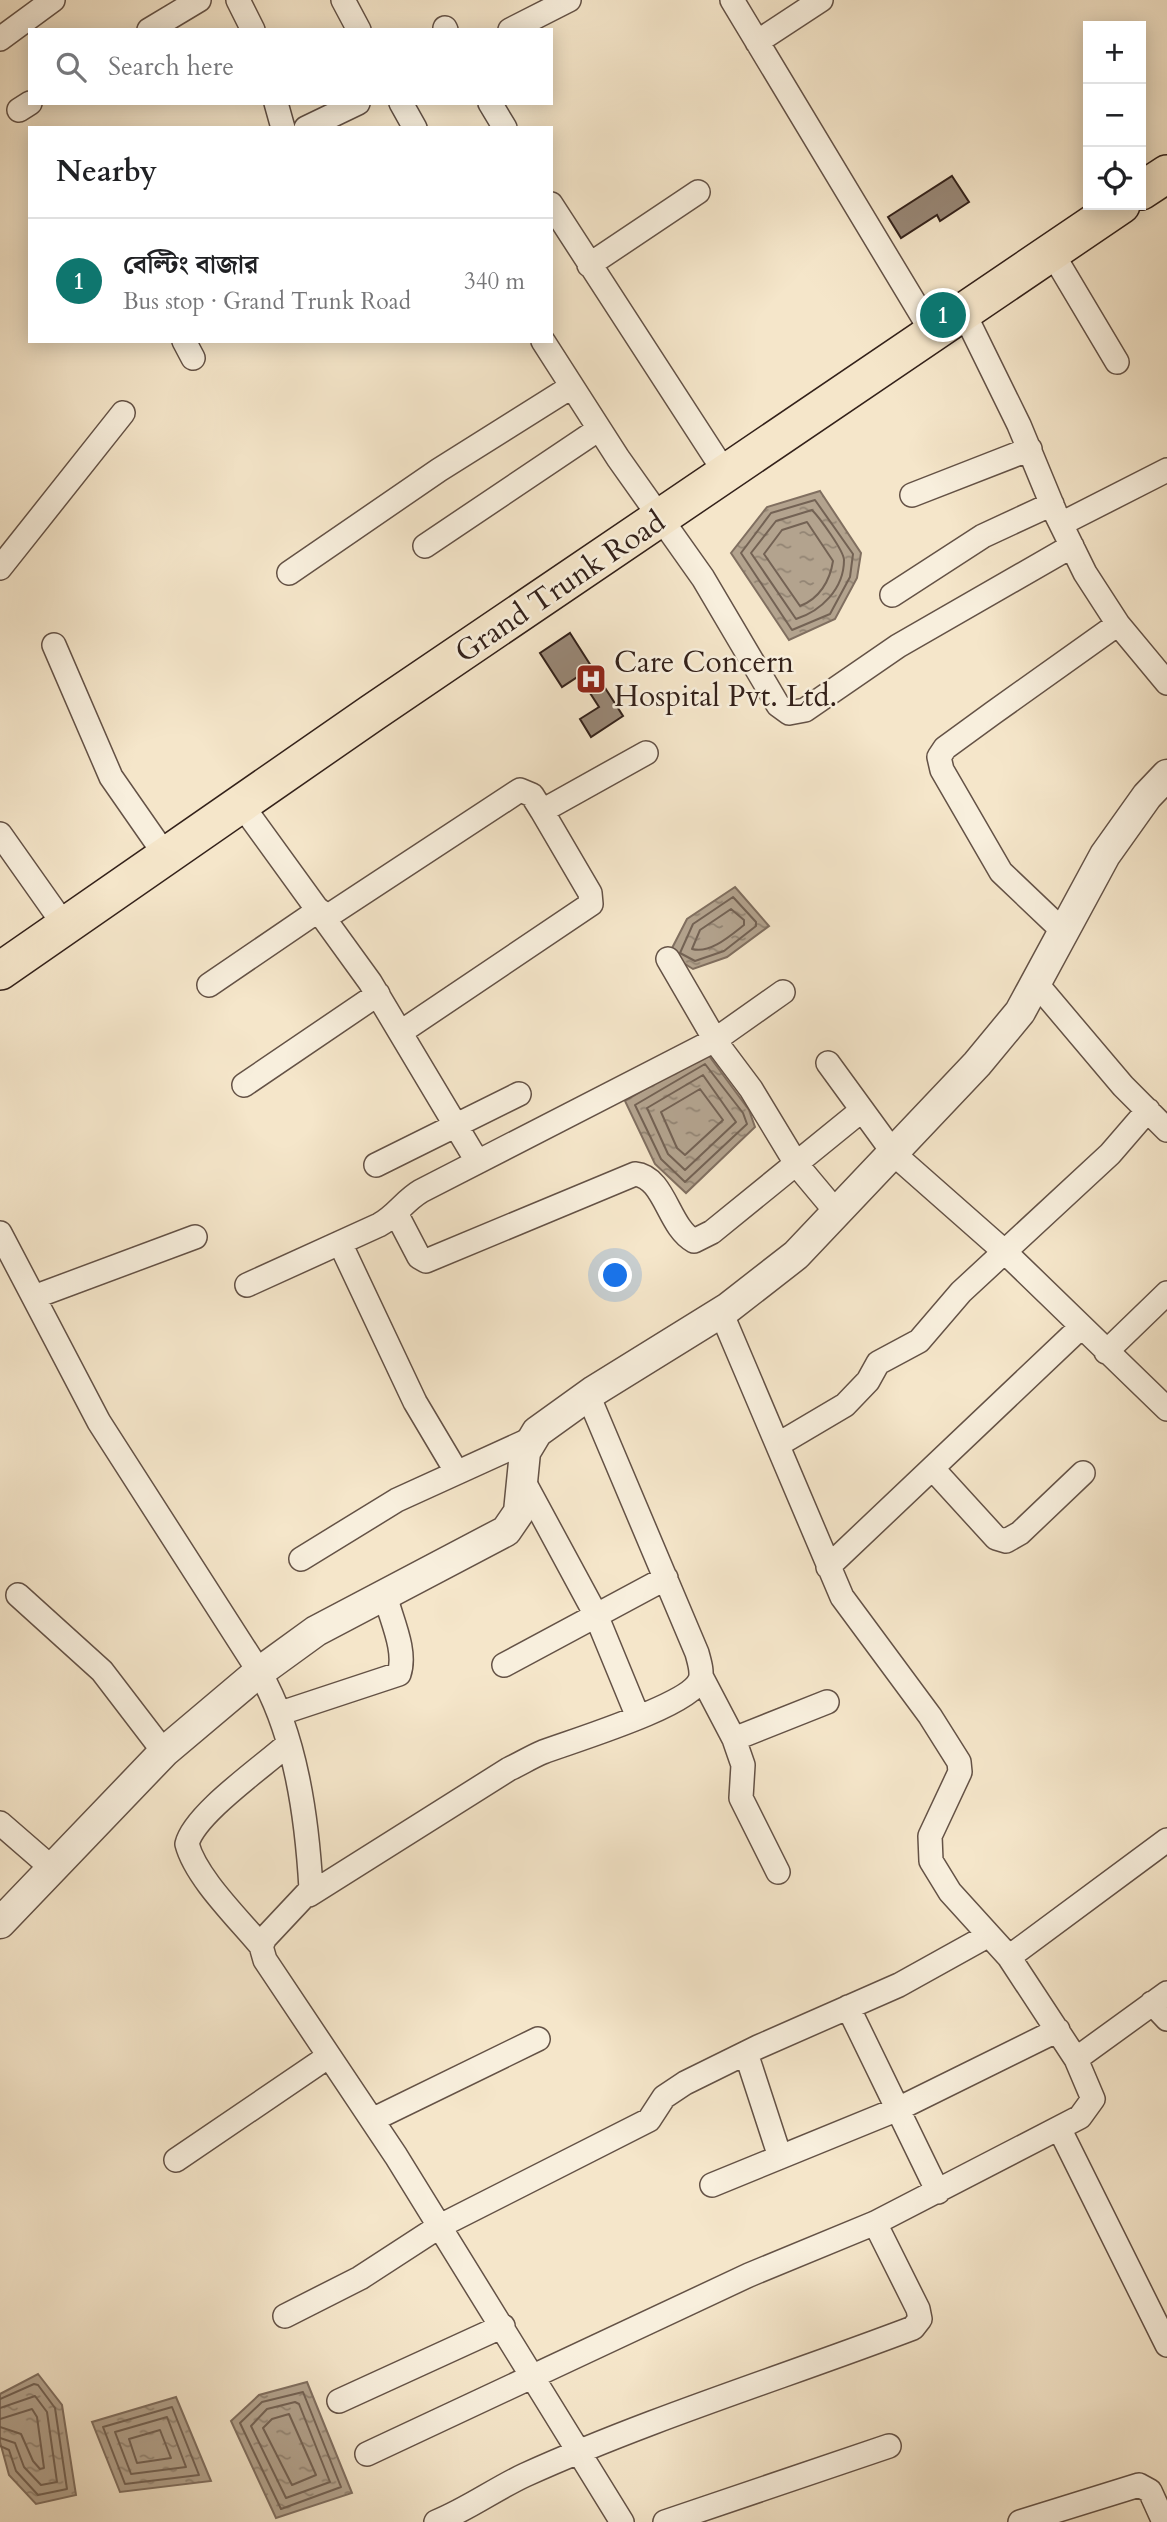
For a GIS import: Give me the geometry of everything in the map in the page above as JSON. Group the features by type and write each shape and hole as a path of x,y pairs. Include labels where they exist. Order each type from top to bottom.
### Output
{"main road":[{"name":"Grand Trunk Road","path":"0,971 932,332 1148,188"}],"street":[{"path":"0,39 54,0"},
{"path":"152,28 199,0"},
{"path":"239,0 252,28"},
{"path":"342,0 358,28"},
{"path":"514,28 569,0"},
{"path":"732,0 932,332"},
{"path":"757,42 821,0"},
{"path":"277,105 283,126"},
{"path":"310,126 354,105"},
{"path":"402,105 414,126"},
{"path":"491,105 504,126"},
{"path":"589,265 698,192"},
{"path":"553,207 726,474"},
{"path":"1051,251 1116,362"},
{"path":"963,311 1030,449 1072,546 1118,624 1167,683"},
{"path":"544,343 598,429 702,578 778,705 789,713 805,710 898,646 1072,546"},
{"path":"289,573 439,470 571,387"},
{"path":"0,568 123,413"},
{"path":"425,546 598,429"},
{"path":"912,495 1030,449"},
{"path":"892,595 984,536 1056,514 1167,470"},
{"path":"1063,930 1014,886 989,856 942,770 939,757 945,748 1118,624"},
{"path":"54,645 111,776 166,856"},
{"path":"542,811 646,753"},
{"path":"302,1559 397,1500 531,1439 588,1395 721,1312 796,1255 895,1155 1020,1012 1105,855 1147,796 1167,775"},
{"path":"209,985 520,790 532,795 590,892 591,904 401,1032"},
{"path":"241,804 378,994 477,1161"},
{"path":"0,834 65,926"},
{"path":"668,959 715,1040 751,1089 797,1165 838,1214"},
{"path":"1035,982 1167,1130"},
{"path":"247,1285 379,1225 396,1213 405,1200 715,1040 783,992"},
{"path":"244,1085 378,994"},
{"path":"828,1063 895,1155 1005,1252 1167,1409"},
{"path":"376,1165 519,1094"},
{"path":"396,1213 419,1257 426,1261 635,1174 652,1182 681,1230 694,1241 712,1232 862,1110"},
{"path":"779,1444 845,1405 868,1381 878,1363 919,1341 961,1292 1110,1154 1148,1110"},
{"path":"0,1233 99,1422 260,1673 281,1713 311,1882 309,1895"},
{"path":"34,1297 195,1237"},
{"path":"340,1243 415,1402 456,1471"},
{"path":"1106,1352 1167,1293"},
{"path":"367,2454 748,2275 875,2223 1080,2117 1093,2099 1076,2059 1009,1957 950,1892 932,1861 930,1836 960,1772 959,1762 930,1716 842,1597 721,1312"},
{"path":"828,1567 1081,1327"},
{"path":"588,1395 697,1653 701,1676 734,1739 743,1765 741,1798 778,1872"},
{"path":"0,1923 164,1752 260,1673 316,1631 506,1531 519,1512 523,1460 531,1439"},
{"path":"933,1469 996,1538 1006,1541 1020,1533 1083,1472"},
{"path":"523,1480 596,1615 638,1717"},
{"path":"504,1665 666,1578"},
{"path":"18,1595 110,1679 164,1752"},
{"path":"281,1713 398,1674 402,1663 401,1653 385,1595"},
{"path":"261,1946 265,1938 309,1895 509,1769 542,1753 638,1717 695,1687 701,1676"},
{"path":"734,1739 827,1702"},
{"path":"288,1744 209,1812 193,1830 187,1844 193,1858 261,1946 265,1960 440,2226 622,2522"},
{"path":"0,1823 53,1869"},
{"path":"1009,1957 1167,1840"},
{"path":"285,2316 360,2278 440,2226 649,2120 671,2091 746,2053 935,1967 989,1935"},
{"path":"1076,2059 1162,2005"},
{"path":"848,2007 938,2192"},
{"path":"712,2185 898,2109 1058,2030"},
{"path":"372,2120 538,2039"},
{"path":"746,2053 780,2157"},
{"path":"176,2160 328,2056"},
{"path":"1059,2128 1167,2345"},
{"path":"440,2521 479,2513 523,2476 580,2452 913,2328 920,2319 918,2309 875,2223"},
{"path":"339,2401 503,2326"},
{"path":"665,2522 889,2446"},
{"path":"1020,2522 1139,2484 1150,2491 1164,2522"}],"water":[{"path":"820,491 861,553 857,578 835,619 789,640 731,553 767,507"},
{"path":"735,887 769,926 727,957 693,969 669,954 687,919"},
{"path":"707,1053 749,1110 755,1127 686,1193 655,1164 625,1101"},
{"path":"38,2374 62,2405 76,2495 36,2504 9,2475 0,2442 0,2394"},
{"path":"307,2382 352,2493 276,2518 231,2421 259,2395"},
{"path":"176,2397 211,2481 120,2492 92,2422"}],"building":[{"path":"952,176 969,202 940,221 937,215 901,238 888,217"},
{"path":"570,633 623,716 591,737 580,719 599,707 579,676 562,687 540,653"}],"place":[{"name":"বেল্টিং বাজার","path":"943,315"},
{"name":"Care Concern Hospital Pvt. Ltd.","path":"591,679"}]}
